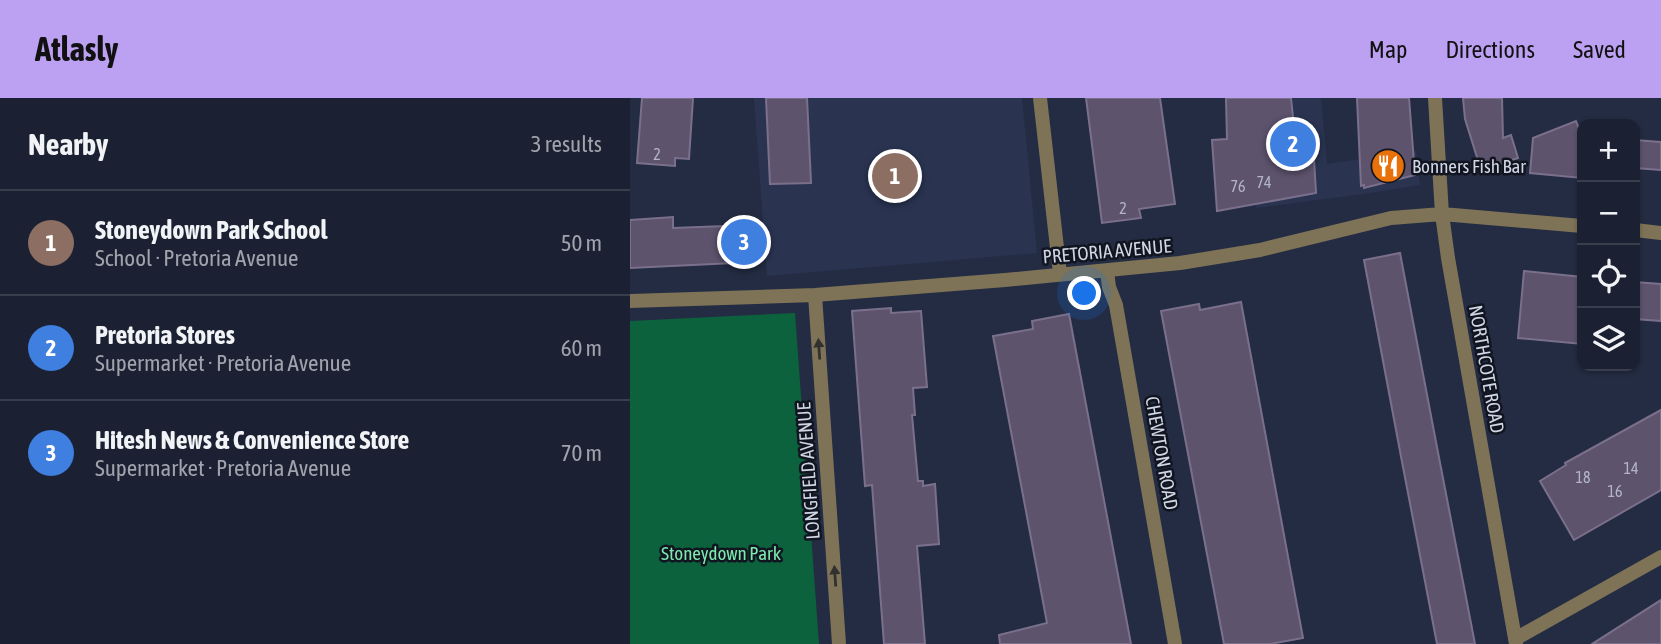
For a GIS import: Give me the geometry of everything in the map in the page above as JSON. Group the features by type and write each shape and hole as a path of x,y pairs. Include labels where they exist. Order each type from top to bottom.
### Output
{"street":[{"path":"1040,98 1060,274"},
{"name":"NORTHCOTE ROAD","path":"1435,98 1442,214 1448,258 1516,642"},
{"name":"PRETORIA AVENUE","path":"630,301 815,295 1107,271 1260,250 1391,218 1442,214 1577,226"},
{"path":"1640,231 1661,233"},
{"name":"CHEWTON ROAD","path":"1107,271 1109,287 1116,304 1175,644"},
{"name":"LONGFIELD AVENUE","path":"815,295 839,644"},
{"path":"1516,642 1661,557"}],"shaded area":[{"path":"754,98 1022,98 1037,253 767,276"},
{"path":"1246,98 1321,98 1327,164 1416,151 1420,185 1256,208"}],"green space":[{"name":"Stoneydown Park","path":"795,313 819,644 630,644 630,321"}],"building":[{"path":"642,98 693,98 689,159 675,158 675,166 637,163"},
{"path":"766,98 807,98 811,183 770,184"},
{"path":"1086,98 1160,98 1175,204 1139,209 1141,218 1102,223"},
{"path":"1226,98 1291,98 1294,127 1312,126 1316,193 1217,211 1212,140 1227,139"},
{"path":"1357,98 1409,98 1415,175 1364,188 1364,185 1361,186"},
{"path":"1463,98 1502,98 1503,138 1511,135 1518,158 1481,170 1465,119"},
{"path":"1576,121 1577,178 1530,173 1533,138"},
{"path":"1640,140 1661,142 1661,170 1640,168"},
{"path":"673,217 673,228 752,225 754,262 630,268 630,220"},
{"path":"1400,253 1475,644 1437,644 1403,467 1364,260"},
{"path":"1524,271 1577,276 1577,344 1518,338"},
{"path":"1640,282 1661,284 1661,321 1640,319"},
{"path":"1241,302 1303,638 1270,644 1224,644 1161,311 1199,304 1200,310"},
{"path":"891,308 891,313 921,311 927,387 913,388 915,415 912,415 918,481 923,481 923,486 935,484 939,544 917,546 925,644 884,644 872,485 865,486 852,311"},
{"path":"1069,314 1131,644 1000,644 999,635 1047,623 993,336 1033,329 1032,321"},
{"path":"1661,410 1661,490 1574,540 1540,481 1566,465 1565,463"},
{"path":"1661,600 1661,644 1592,644"}],"place":[{"name":"Pretoria Stores","path":"1293,144"},
{"name":"Bonners Fish Bar","path":"1388,166"},
{"name":"Stoneydown Park School","path":"895,176"},
{"name":"Hitesh News & Convenience Store","path":"744,242"}]}
